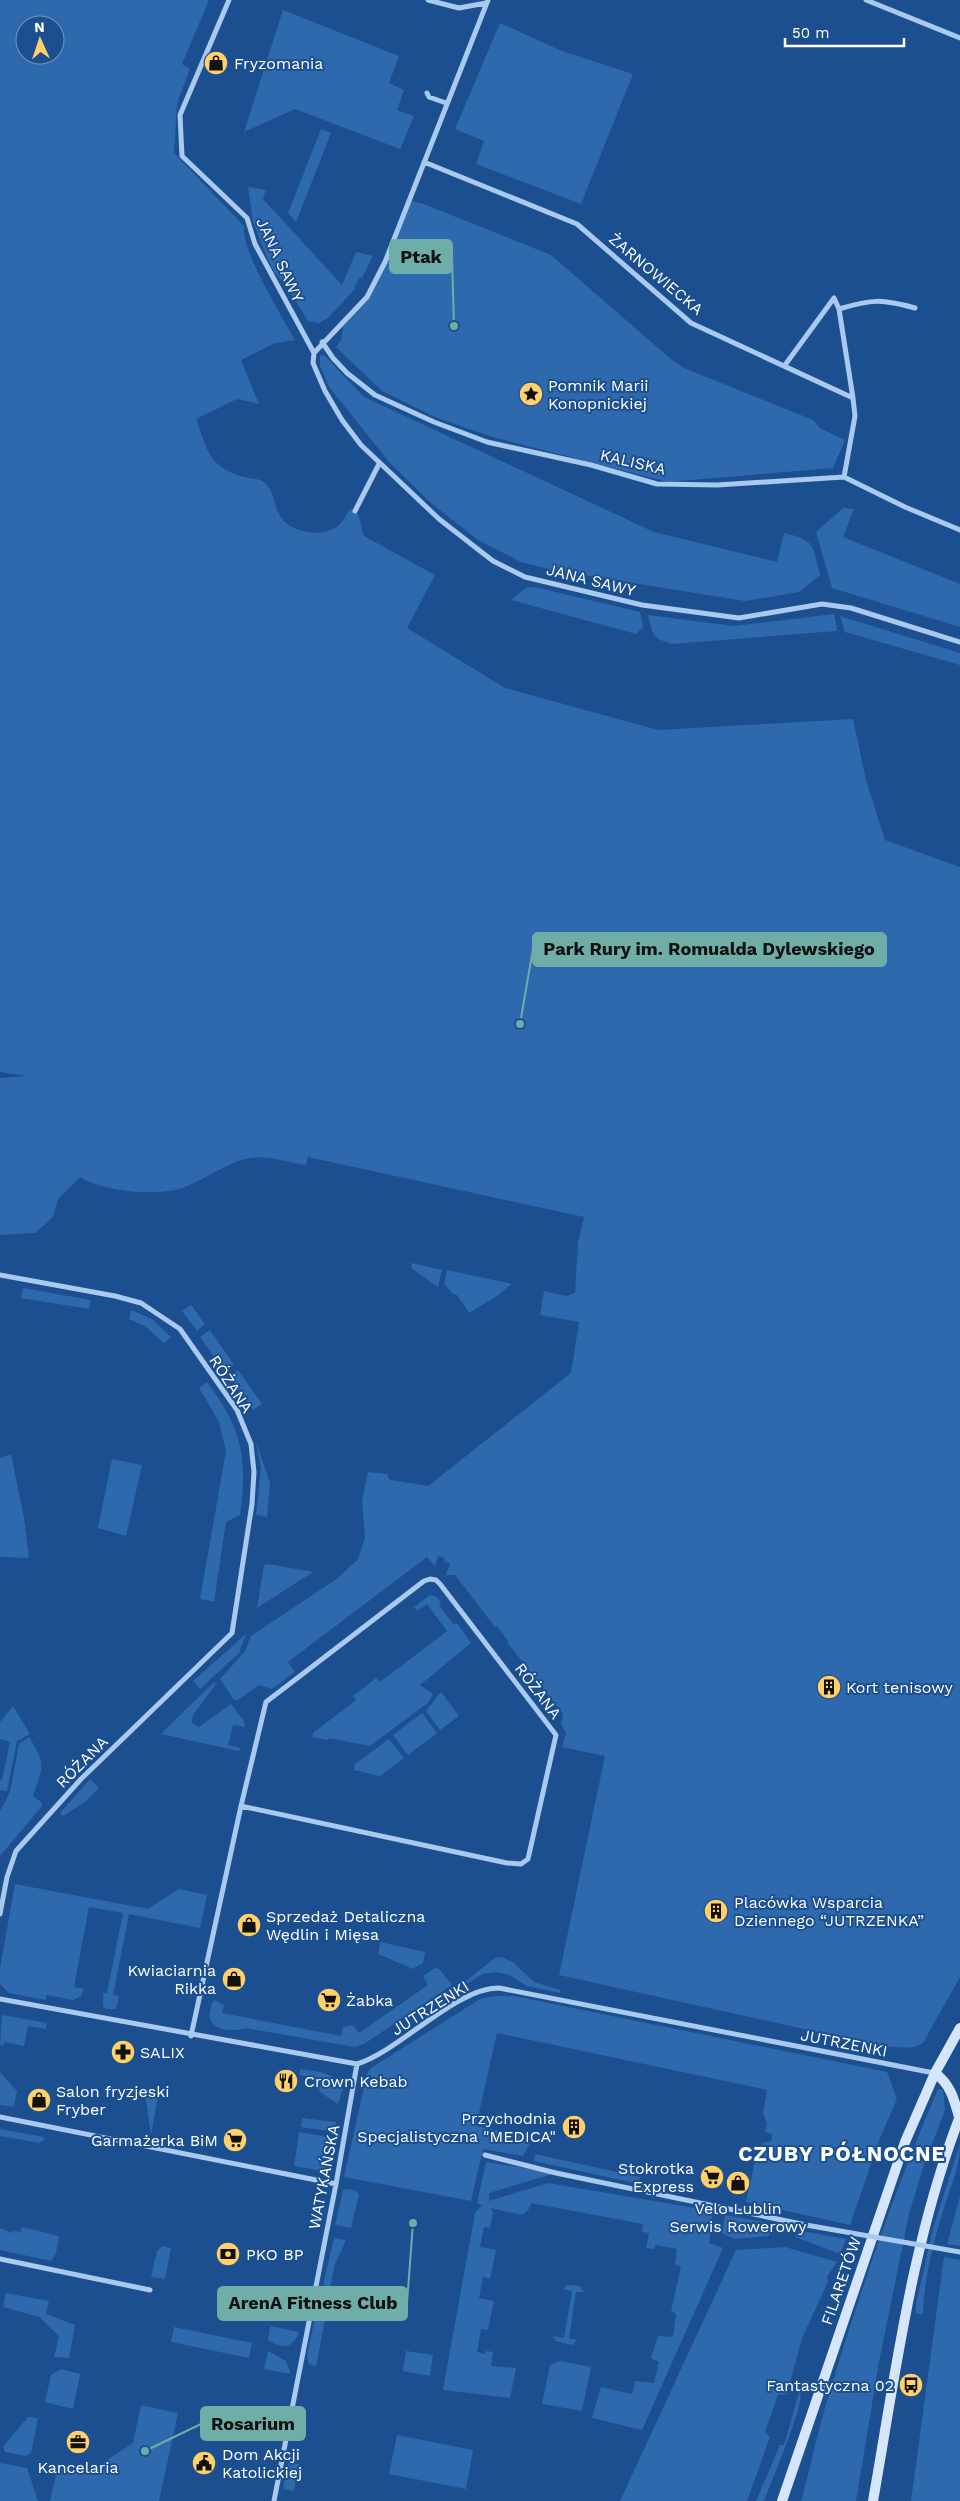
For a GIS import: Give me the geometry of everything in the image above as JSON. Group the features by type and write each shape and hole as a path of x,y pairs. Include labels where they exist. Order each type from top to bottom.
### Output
{"main road":[{"name":"FILARETÓW","path":"782,2501 894,2170 935,2074 960,2028"},
{"path":"873,2501 899,2345 923,2229 960,2117 950,2088 946,2082 935,2074"}],"street":[{"name":"JANA SAWY","path":"229,0 180,115 182,156 247,218 259,251 314,353 313,363 325,391 342,420 380,464 427,509 493,561 525,577 642,605 739,618 822,604 851,608 960,642"},
{"path":"428,0 459,8 487,1"},
{"path":"866,0 960,38"},
{"path":"314,353 322,342 367,297 385,262 487,1"},
{"path":"427,93 429,97 446,103"},
{"name":"ŻARNOWIECKA","path":"424,162 577,224 691,323 853,398"},
{"path":"784,365 834,298 839,309 855,416 844,477"},
{"path":"839,309 866,300 892,302 914,308"},
{"name":"KALISKA","path":"322,342 347,373 375,395 434,422 487,442 591,465 658,484 717,485 844,477 905,507 960,530"},
{"path":"355,511 380,464"},
{"name":"RÓŻANA","path":"0,1275 116,1296 141,1304 180,1329 237,1410 251,1444 254,1472 252,1504 232,1633 81,1780 16,1851 7,1877 0,1914"},
{"name":"RÓŻANA","path":"191,2036 241,1806 266,1702 424,1581 430,1579 436,1580 440,1584 556,1735 528,1859 519,1865 241,1806"},
{"name":"JUTRZENKI","path":"357,2064 378,2055 468,1996 489,1988 499,1988 935,2074"},
{"path":"0,1999 191,2036 357,2064"},
{"name":"WATYKAŃSKA","path":"274,2501 336,2184 357,2064"},
{"path":"0,2117 336,2184"},
{"path":"486,2156 556,2173 806,2224 960,2252"},
{"path":"0,2259 150,2290"}],"shaded area":[{"path":"0,0 209,0 182,64 190,69 177,103 174,153 244,226 245,237 255,267 295,340 275,343 241,360 259,404 237,399 196,419 207,448 216,462 232,473 263,481 271,490 277,510 283,520 296,529 319,533 339,525 350,509 358,514 364,536 435,575 407,628 505,688 658,730 853,719 866,780 885,840 960,867 960,1977 923,2043 909,2048 886,2047 559,1975 605,1756 562,1747 566,1733 561,1724 563,1714 507,1642 497,1626 495,1627 455,1575 446,1575 450,1563 444,1562 445,1558 438,1556 435,1566 427,1557 288,1662 295,1672 272,1689 259,1685 238,1700 234,1700 220,1679 245,1651 251,1636 338,1578 358,1559 365,1538 362,1501 368,1472 387,1474 390,1480 428,1486 571,1373 579,1322 540,1315 544,1291 566,1296 575,1293 578,1243 584,1217 308,1157 306,1165 260,1157 245,1159 222,1168 185,1187 161,1192 117,1189 90,1182 80,1177 58,1199 53,1217 35,1233 0,1235 0,1078 26,1076 0,1072"},
{"path":"283,10 399,56 389,83 404,90 397,110 414,116 400,149 295,109 244,132"},
{"path":"500,23 562,51 633,74 581,204 476,164 484,141 455,129"},
{"path":"321,129 331,133 296,222 288,213"},
{"path":"248,187 266,190 263,199 342,285 356,252 373,256 362,278 360,277 354,287 356,288 328,318 319,323 308,321 287,287 274,272 253,222"},
{"path":"409,201 421,203 551,255 672,360 684,368 813,420 820,428 845,440 833,468 668,482 489,436 435,417 382,391 336,347 341,340 344,322 367,297"},
{"path":"320,355 325,356 364,397 654,532 777,562 784,533 808,542 814,551 820,575 799,592 745,601 552,570 521,562 478,540 432,504 390,463 329,387 320,366"},
{"path":"843,508 854,509 843,537 960,584 960,627 832,588 816,532"},
{"path":"527,587 539,588 640,612 643,627 636,634 511,600"},
{"path":"834,614 836,631 672,644 654,635 648,615 734,626"},
{"path":"840,616 960,653 960,665 845,632"},
{"path":"412,1263 442,1270 438,1287 411,1268"},
{"path":"447,1270 512,1284 497,1296 469,1313 457,1295 453,1294 444,1284"},
{"path":"23,1288 91,1300 89,1309 21,1298"},
{"path":"191,1305 205,1324 197,1331 182,1311"},
{"path":"131,1310 152,1319 171,1337 164,1343 145,1326 129,1319"},
{"path":"210,1330 234,1365 224,1371 200,1337"},
{"path":"238,1370 262,1404 253,1410 229,1376"},
{"path":"207,1382 228,1414 235,1429 240,1444 243,1476 240,1515 226,1522 214,1602 200,1599 226,1451 219,1422 199,1388"},
{"path":"256,1442 270,1483 267,1517 256,1515 261,1468"},
{"path":"11,1454 24,1518 29,1558 0,1557 0,1458"},
{"path":"112,1459 142,1465 126,1536 98,1528"},
{"path":"268,1564 313,1572 257,1608 264,1565"},
{"path":"430,1595 437,1597 441,1603 439,1605 454,1625 457,1623 471,1643 420,1685 433,1694 429,1702 370,1746 329,1738 328,1740 312,1737 313,1733 356,1700 353,1696 376,1678 380,1682 447,1631 427,1604 417,1611 414,1607"},
{"path":"246,1634 239,1653 200,1689 193,1681"},
{"path":"214,1682 216,1684 193,1715 192,1723 199,1727 231,1704 244,1721 245,1727 233,1725 228,1745 240,1748 239,1751 161,1734"},
{"path":"441,1692 459,1716 440,1730 426,1711"},
{"path":"13,1706 30,1734 17,1741 7,1791 0,1790 0,1780 2,1780 10,1742 0,1739 0,1722"},
{"path":"422,1713 437,1733 408,1755 393,1735"},
{"path":"29,1737 41,1760 41,1771 33,1796 41,1802 42,1806 0,1856 0,1811 10,1792 19,1744"},
{"path":"389,1739 404,1758 380,1776 354,1770 355,1764"},
{"path":"90,1779 99,1788 85,1802 63,1816 60,1813"},
{"path":"15,1884 148,1909 179,1889 207,1895 200,1928 129,1914 113,1995 119,1996 116,2009 106,2009 103,2006 103,1993 107,1993 123,1913 89,1907 74,1987 84,1989 81,1996 73,2000 46,1995 46,2000 9,1993 0,1984 0,1968"},
{"path":"380,1942 425,1952 423,1963 413,1969 378,1954"},
{"path":"502,1957 513,1962 534,1982 560,1990 560,1993 527,1986 509,1975 496,1972 483,1974 463,1986 462,1984 495,1958"},
{"path":"435,1968 439,1969 452,1985 364,2044 355,2047 245,2028 236,2030 220,2028 215,2026 210,2018 212,2003 215,2000 224,2005 222,2013 341,2036 343,2027 353,2025 359,2033 428,1985 423,1976"},
{"path":"494,1996 514,1996 887,2072 897,2099 880,2138 850,2225 746,2202 756,2156 762,2143 771,2141 772,2134 765,2132 767,2123 763,2113 767,2090 497,2033 476,2126 533,2138 523,2156 483,2149 471,2201 344,2177 367,2074 371,2068 480,1999"},
{"path":"2,2015 47,2023 46,2029 28,2026 24,2046 4,2042 3,2046 0,2045"},
{"path":"300,2069 324,2073 340,2082 343,2088 338,2104 321,2093 314,2083 315,2078 299,2075"},
{"path":"0,2072 17,2091 14,2107 0,2105"},
{"path":"148,2087 159,2090 151,2135 145,2094"},
{"path":"938,2089 943,2090 945,2110 923,2168 909,2214 879,2362 856,2501 801,2501 824,2411 865,2281 892,2203"},
{"path":"302,2118 336,2122 335,2132 301,2127"},
{"path":"0,2129 44,2137 44,2140 39,2143 0,2136"},
{"path":"299,2132 333,2138 328,2167 323,2171 294,2166"},
{"path":"960,2144 956,2170 939,2223 930,2262 923,2314 916,2314 916,2304 933,2228"},
{"path":"535,2154 640,2177 639,2184 534,2161"},
{"path":"486,2162 556,2173 489,2193 489,2201 548,2183 713,2211 709,2243 723,2248 642,2430 592,2418 601,2387 632,2394 635,2381 654,2383 659,2362 651,2358 658,2336 673,2337 676,2314 671,2311 681,2266 675,2265 677,2249 655,2245 654,2249 646,2248 649,2233 642,2232 643,2224 531,2203 529,2209 522,2215 491,2208 493,2213 490,2228 484,2227 480,2247 496,2250 490,2279 483,2277 479,2298 494,2301 488,2330 481,2329 477,2352 485,2354 486,2351 493,2352 491,2366 516,2368 510,2398 443,2390 475,2213 482,2205 477,2203"},
{"path":"343,2190 357,2191 359,2195 351,2228 335,2225"},
{"path":"960,2196 960,2246 947,2244"},
{"path":"725,2215 773,2224 769,2236 734,2239 722,2233"},
{"path":"22,2227 59,2236 56,2253 51,2261 0,2250 0,2228 12,2233 13,2231 21,2232"},
{"path":"797,2231 846,2239 840,2254 795,2237"},
{"path":"334,2238 346,2240 335,2264 330,2287 323,2285"},
{"path":"163,2246 171,2248 165,2279 151,2277 157,2251"},
{"path":"785,2247 837,2262 827,2277 828,2282 802,2338 787,2394 778,2395 765,2432 770,2437 747,2501 620,2501 736,2250"},
{"path":"944,2257 960,2260 960,2501 911,2501"},
{"path":"568,2285 580,2286 584,2292 576,2292 569,2338 577,2340 572,2345 556,2341 553,2336 564,2338 572,2291 563,2289"},
{"path":"6,2293 49,2301 46,2314 75,2325 69,2358 54,2357 59,2336 39,2317 3,2307"},
{"path":"319,2298 329,2300 316,2366 309,2364 307,2356"},
{"path":"270,2326 299,2332 294,2342 282,2346 268,2340"},
{"path":"174,2327 252,2343 249,2358 171,2342"},
{"path":"268,2351 286,2361 291,2374 264,2369"},
{"path":"406,2351 433,2355 430,2376 403,2371"},
{"path":"560,2361 591,2367 582,2411 542,2404 550,2365"},
{"path":"61,2369 80,2374 73,2409 45,2402 51,2375"},
{"path":"800,2389 798,2410 780,2461 764,2501 756,2501 780,2445 784,2445"},
{"path":"141,2405 178,2413 159,2501 50,2501 58,2466 89,2472 133,2443"},
{"path":"28,2417 38,2418 31,2453 26,2456 5,2452 3,2447"},
{"path":"397,2435 473,2450 466,2489 389,2474"},
{"path":"288,2462 299,2464 294,2491 283,2489"},
{"path":"0,2463 27,2468 38,2501 0,2501"}],"place":[{"name":"Fryzomania","path":"216,63"},
{"name":"Ptak","path":"454,326"},
{"name":"Pomnik Marii Konopnickiej","path":"531,394"},
{"name":"Park Rury im. Romualda Dylewskiego","path":"520,1024"},
{"name":"Kort tenisowy","path":"829,1687"},
{"name":"Placówka Wsparcia Dziennego “JUTRZENKA”","path":"716,1911"},
{"name":"Sprzedaż Detaliczna Wędlin i Mięsa","path":"249,1925"},
{"name":"Kwiaciarnia Rikka","path":"234,1979"},
{"name":"Żabka","path":"329,2000"},
{"name":"SALIX","path":"123,2052"},
{"name":"Crown Kebab","path":"286,2081"},
{"name":"Salon fryzjeski Fryber","path":"39,2100"},
{"name":"Przychodnia Specjalistyczna \"MEDICA\"","path":"574,2127"},
{"name":"Garmażerka BiM","path":"235,2140"},
{"name":"Stokrotka Express","path":"712,2177"},
{"name":"Velo Lublin Serwis Rowerowy","path":"738,2183"},
{"name":"ArenA Fitness Club","path":"413,2223"},
{"name":"PKO BP","path":"228,2254"},
{"name":"Fantastyczna 02","path":"911,2385"},
{"name":"Kancelaria","path":"78,2442"},
{"name":"Rosarium","path":"145,2451"},
{"name":"Dom Akcji Katolickiej","path":"204,2463"}],"district":[{"name":"CZUBY PÓŁNOCNE","path":"842,2153"}]}
